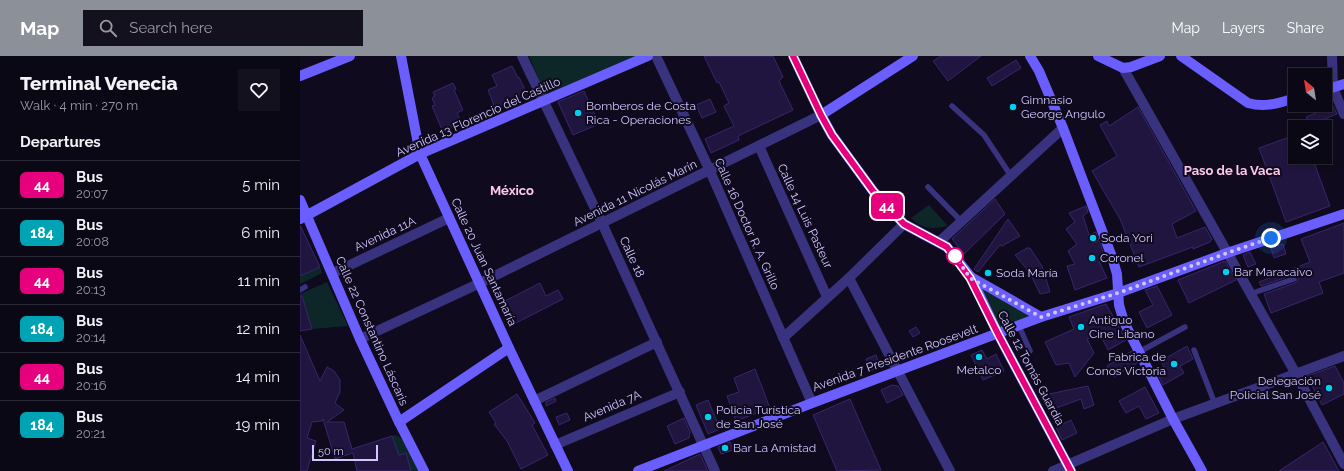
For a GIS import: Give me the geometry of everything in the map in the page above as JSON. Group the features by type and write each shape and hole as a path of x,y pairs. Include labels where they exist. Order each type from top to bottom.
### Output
{"street":[{"path":"300,76 350,56"},
{"name":"Calle 20 Juan Santamaría","path":"401,56 420,154 509,348 568,471"},
{"name":"Calle 18","path":"522,56 602,223 715,471"},
{"name":"Avenida 13 Florencio del Castillo","path":"304,217 420,154 648,56"},
{"name":"Calle 16 Doctor R. A. Grillo","path":"656,56 710,170 812,403"},
{"name":"Calle 12 Tomás Guardia","path":"793,56 832,135 873,191 904,224 947,247 953,253 970,278 998,334 1070,468"},
{"name":"Avenida 11 Nicolás Marín","path":"360,339 480,283 821,115 913,56"},
{"path":"1030,56 1039,71 1112,257 1117,274 1118,293 1122,316 1173,419 1202,471"},
{"path":"1098,56 1123,68 1131,67 1160,56"},
{"path":"1181,56 1248,103 1259,106 1267,106 1288,100"},
{"path":"1331,68 1332,56"},
{"path":"1123,68 1296,374 1344,464"},
{"path":"1332,88 1344,84"},
{"path":"1332,94 1344,114"},
{"path":"939,242 1062,128"},
{"name":"Calle 14 Luis Pasteur","path":"759,146 827,297"},
{"name":"Calle 22 Constantino Láscaris","path":"300,200 304,217 332,273 360,339 399,422 424,471"},
{"name":"Avenida 7 Presidente Roosevelt","path":"638,471 812,403 1041,317 1118,293 1227,253 1344,214"},
{"name":"Avenida 11A","path":"332,273 449,218"},
{"path":"783,338 849,278 904,224"},
{"path":"849,278 950,471"},
{"path":"970,278 1041,317"},
{"path":"534,401 657,342"},
{"path":"399,422 509,348"},
{"path":"1053,471 1070,468 1173,419 1344,356"},
{"name":"Avenida 7A","path":"555,445 680,392"}],"lane":[{"path":"952,106 984,135 1011,176"},
{"path":"928,187 962,222"},
{"path":"1250,294 1294,279"},
{"path":"1019,326 1030,351"},
{"path":"1140,352 1185,327"},
{"path":"1194,350 1215,404"}],"green space":[{"path":"529,56 641,56 546,96"},
{"path":"929,205 948,226 937,228 923,227 911,218"},
{"path":"320,267 322,273 300,284 300,276"},
{"path":"971,277 1041,317 998,334"},
{"path":"327,282 348,326 312,329 300,314 307,311 300,294"},
{"path":"395,435 400,437 407,445 420,471 411,471 406,453 403,454 404,459 399,457 392,436"}],"building":[{"path":"704,56 773,56 783,77 779,81 793,110 738,136 739,140 711,153 705,139 734,126 724,106 729,103 719,82 717,83"},
{"path":"941,56 981,56 948,81 933,61"},
{"path":"1016,60 1021,68 992,86 987,78"},
{"path":"512,66 518,78 519,77 526,95 495,108 488,90 497,86 492,75"},
{"path":"453,83 456,89 454,90 463,110 457,113 461,122 443,132 432,106 435,105 432,98 435,96 433,92"},
{"name":"Bomberos de Costa Rica - Operaciones","path":"584,91 599,124 573,135 558,102"},
{"path":"710,99 716,112 702,118 696,105"},
{"path":"1332,106 1337,114 1322,120 1308,120 1306,117 1318,112 1332,112"},
{"path":"1138,107 1196,211 1172,224 1177,238 1205,227 1212,239 1210,242 1193,249 1193,247 1139,267 1120,219 1092,171 1117,156 1100,125 1107,121 1109,126"},
{"path":"1288,138 1288,164 1315,164 1330,206 1286,222 1259,148"},
{"path":"995,199 1005,214 964,254 952,239"},
{"path":"1086,206 1088,212 1083,216 1089,235 1096,232 1105,257 1099,261 1107,278 1075,290 1067,266 1075,264 1068,251 1077,244 1066,229 1075,222 1069,213"},
{"path":"1008,219 1020,236 1002,246 1000,245 978,272 974,269"},
{"path":"1344,223 1344,273 1319,282 1323,293 1271,313 1264,294 1295,283 1298,280 1298,277 1293,275 1261,286 1259,282 1310,262 1301,239"},
{"path":"300,225 320,267 300,276"},
{"path":"1283,244 1286,254 1274,258 1271,248"},
{"path":"1027,248 1030,248 1042,266 1050,292 1040,294 1030,273 1015,255"},
{"path":"1250,252 1256,264 1248,267 1243,255"},
{"path":"1225,261 1236,280 1189,303 1178,280"},
{"path":"540,283 546,296 558,290 563,299 512,325 501,303"},
{"path":"1157,286 1172,315 1147,328 1139,312 1153,305 1145,290"},
{"path":"300,296 302,296 312,329 300,331"},
{"path":"1106,304 1126,340 1108,350 1100,334 1087,339 1094,353 1075,377 1069,363 1056,365 1045,342 1074,329 1069,317"},
{"path":"916,327 920,333 913,337 909,331"},
{"path":"300,335 320,381 327,367 334,371 340,380 340,392 335,403 344,410 327,422 344,422 352,449 392,436 399,455 406,453 411,471 357,471 353,453 335,459 323,419 322,421 312,422 307,438 316,441 307,471 300,471"},
{"name":"Fabrica de Conos Victoria","path":"1187,346 1193,359 1180,366 1184,373 1163,385 1157,373 1165,369 1161,361"},
{"path":"982,350 987,359 996,354 1004,371 983,380 971,355"},
{"path":"1132,351 1137,363 1114,377 1107,366"},
{"path":"876,355 880,367 870,371 866,359"},
{"name":"Delegación Policial San José","path":"1335,366 1344,383 1344,394 1322,405 1307,376"},
{"path":"755,369 770,408 736,421 727,396 739,392 734,378"},
{"path":"892,385 898,386 903,395 887,403 881,390"},
{"path":"1088,386 1094,405 1084,409 1081,399 1051,410 1044,395"},
{"path":"1145,387 1159,413 1146,419 1139,406 1126,413 1119,401"},
{"path":"517,394 535,423 532,425 548,455 521,469 507,441 494,424 496,423 489,412"},
{"path":"555,398 556,401 546,406 546,402"},
{"path":"850,399 881,470 837,471 813,415"},
{"name":"Policía Turística de San José","path":"708,400 720,429 708,434 696,405"},
{"path":"567,413 570,420 559,425 556,417"},
{"path":"684,418 690,432 689,438 675,444 667,426"},
{"path":"1071,420 1077,433 1062,440 1056,427"},
{"name":"Bar La Amistad","path":"730,442 733,450 721,454 718,447"},
{"path":"1323,442 1339,471 1279,471"},
{"path":"700,454 708,471 664,471"}],"bus line":[{"name":"44","path":"793,56 832,135 873,191 904,224 947,247 953,253 970,278 1071,471"}],"place":[{"name":"Gimnasio George Angulo","path":"1013,107"},
{"name":"Bomberos de Costa Rica - Operaciones","path":"578,113"},
{"name":"Soda Yori","path":"1093,238"},
{"name":"Coronel","path":"1092,258"},
{"name":"Bar Maracaivo","path":"1226,272"},
{"name":"Soda María","path":"988,273"},
{"name":"Antiguo Cine Líbano","path":"1081,327"},
{"name":"Metalco","path":"979,357"},
{"name":"Fabrica de Conos Victoria","path":"1174,364"},
{"name":"Delegación Policial San José","path":"1329,388"},
{"name":"Policía Turística de San José","path":"708,417"},
{"name":"Bar La Amistad","path":"725,448"}],"district":[{"name":"Paso de la Vaca","path":"1232,170"},
{"name":"México","path":"512,190"}],"route":[{"path":"955,256 953,253 970,278 1041,317 1118,293 1271,238"}]}
